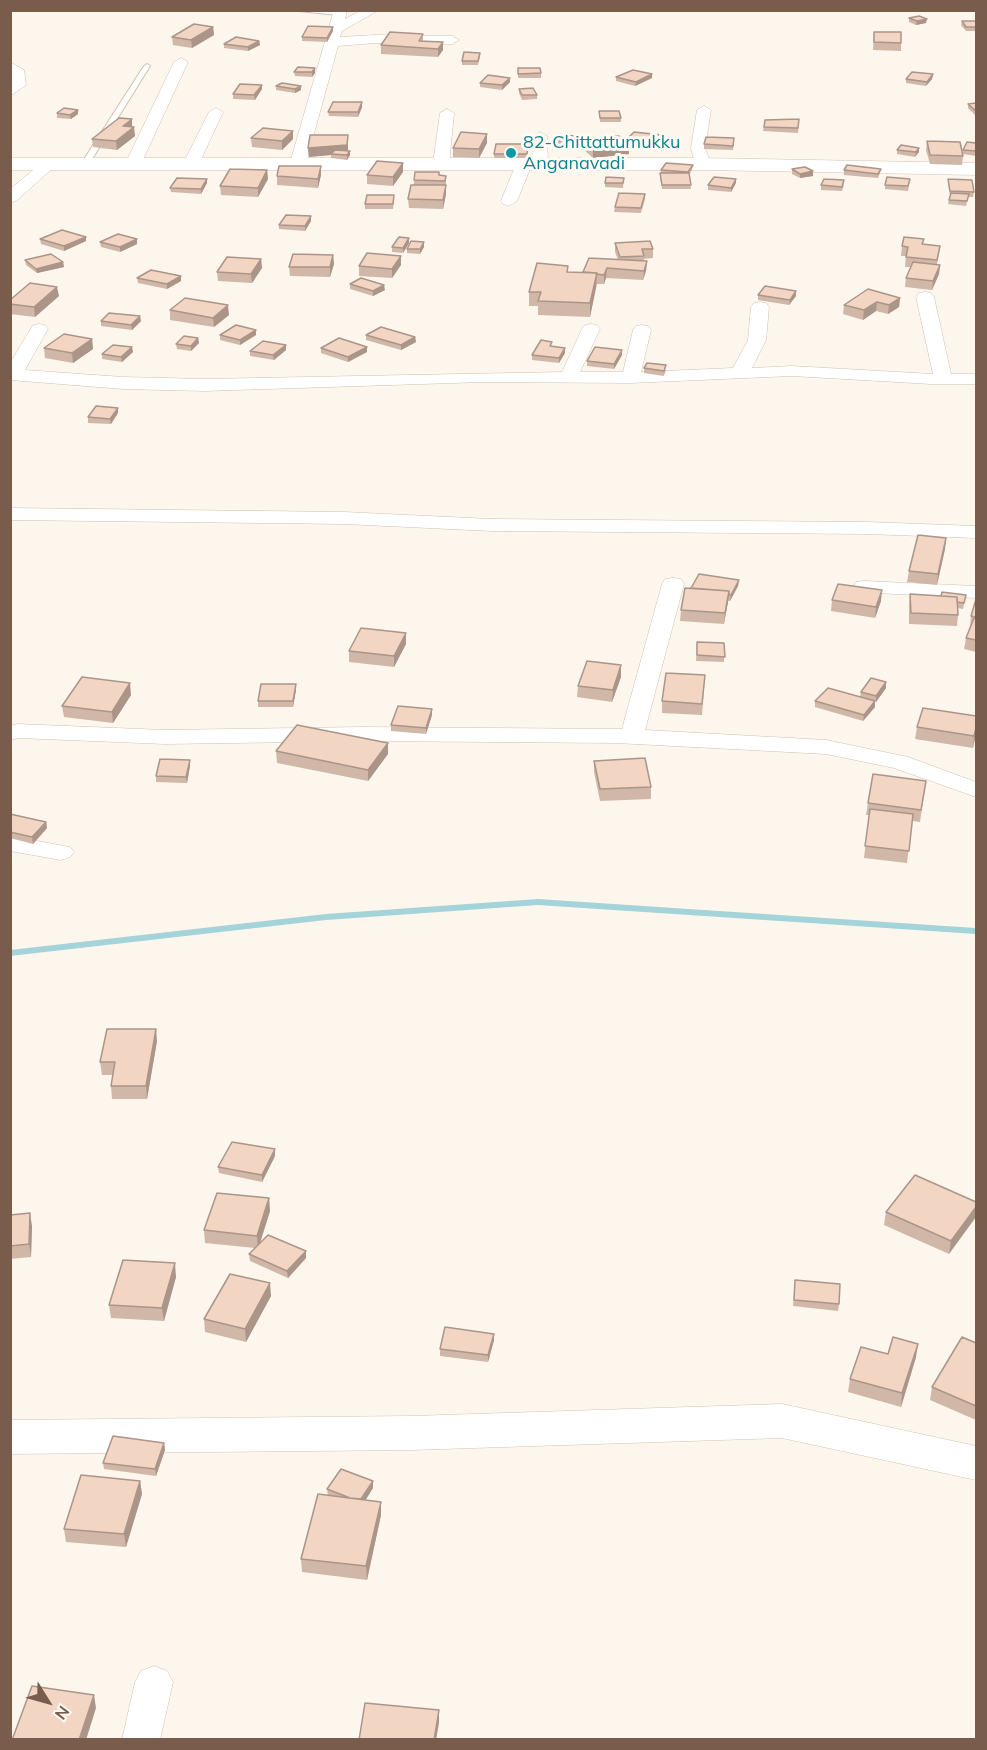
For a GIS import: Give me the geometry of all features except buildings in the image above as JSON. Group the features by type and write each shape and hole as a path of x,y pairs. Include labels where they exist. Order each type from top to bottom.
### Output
{"main road":[{"path":"10,164 704,164 976,169"},
{"path":"10,1437 412,1433 782,1421 976,1463"}],"street":[{"path":"333,36 373,10"},
{"path":"298,163 340,12"},
{"path":"333,36 452,40"},
{"path":"133,164 181,62"},
{"path":"10,66 16,70 19,85 10,92"},
{"path":"704,110 698,148 704,164"},
{"path":"190,164 216,112"},
{"path":"441,164 447,113"},
{"path":"509,201 532,164 540,136"},
{"path":"10,198 49,164"},
{"path":"925,297 943,379"},
{"path":"739,375 757,340 760,307"},
{"path":"39,329 12,374 123,383 205,385 484,376 630,378 792,371 976,379"},
{"path":"568,378 591,329"},
{"path":"630,378 642,330"},
{"path":"10,514 344,518 492,525 867,528 976,532"},
{"path":"632,737 673,584"},
{"path":"864,587 976,592"},
{"path":"10,733 17,731 165,737 363,734 632,737 825,747 900,762 976,790"},
{"path":"10,843 61,852"},
{"path":"141,1740 154,1682"}],"lane":[{"path":"291,10 340,12"},
{"path":"85,164 147,66"}],"waterway":[{"path":"10,953 326,917 538,902 976,931"}],"place":[{"name":"82-Chittattumukku Anganavadi","path":"511,153"}]}
